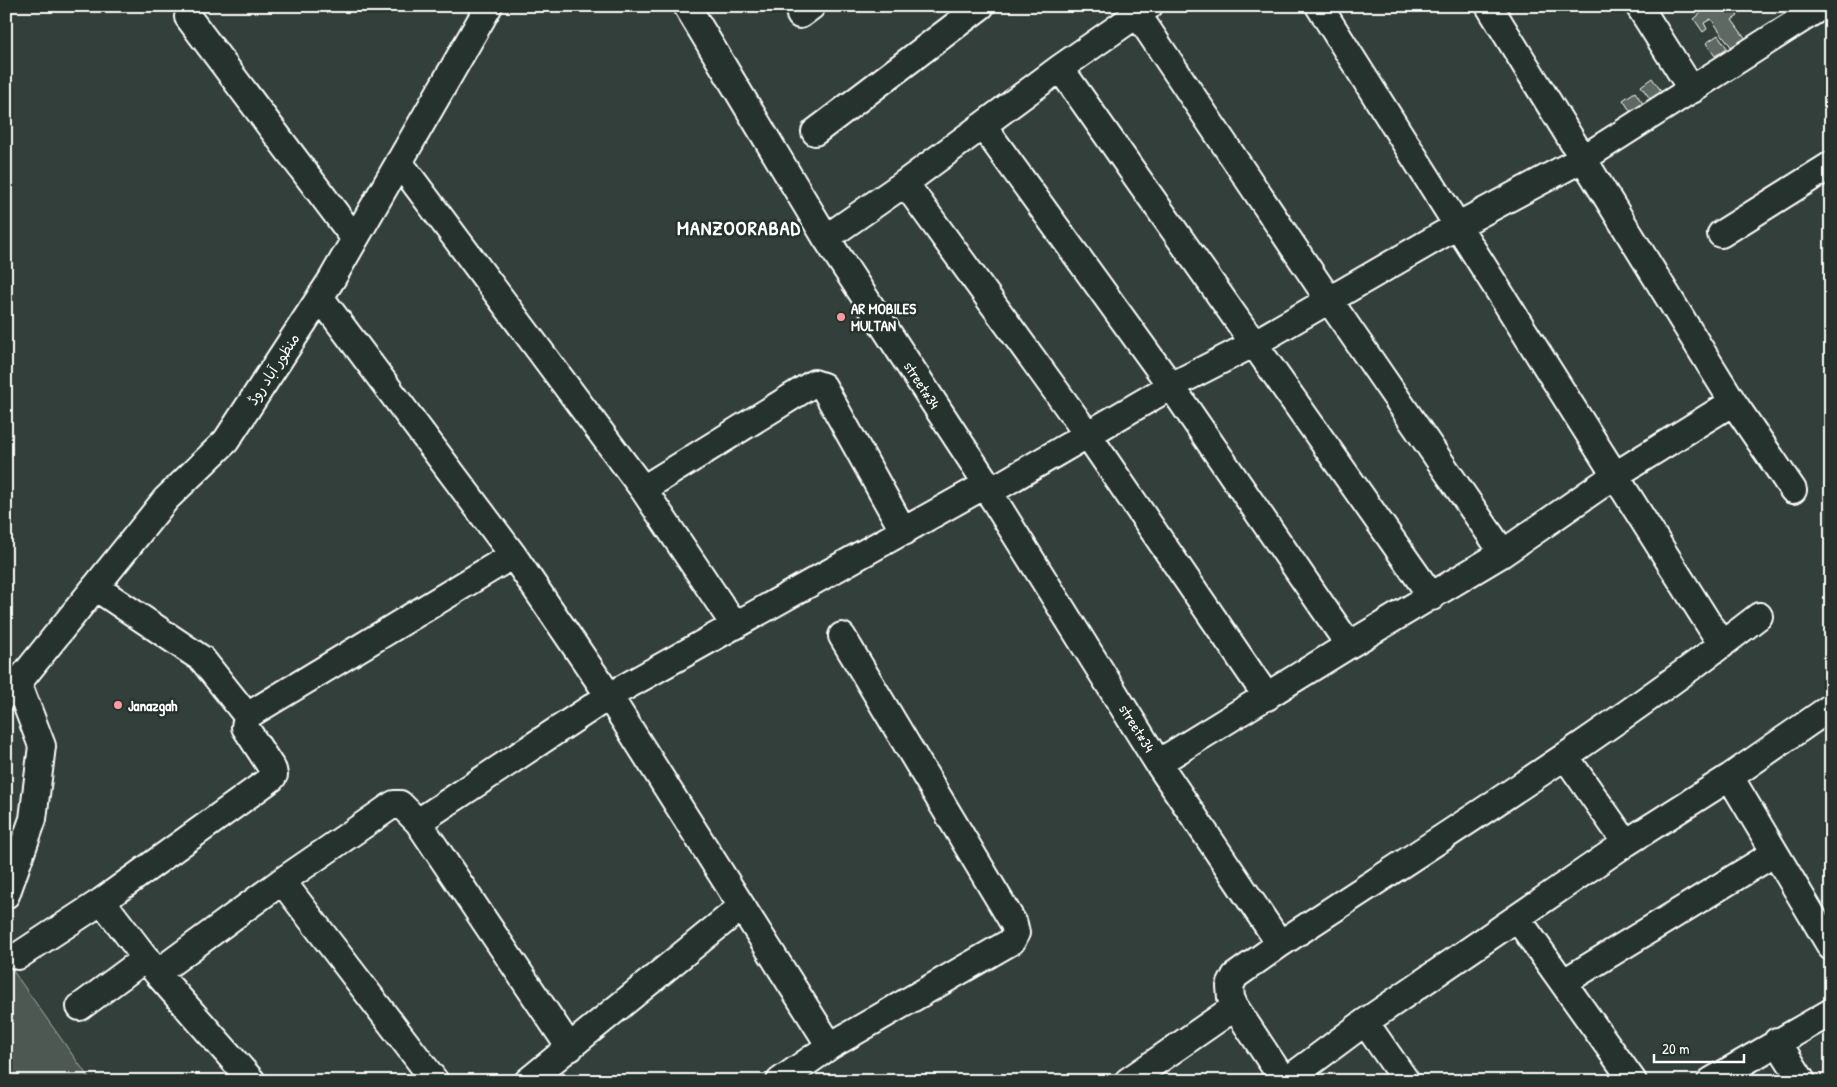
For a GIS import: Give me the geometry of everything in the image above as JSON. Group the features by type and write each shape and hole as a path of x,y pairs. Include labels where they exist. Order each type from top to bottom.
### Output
{"street":[{"name":"منظور آباد روڈ","path":"12,689 166,499 226,442 320,297 355,239 488,6"},
{"name":"street#34","path":"687,6 826,238 988,488 1158,763 1280,944"},
{"path":"815,132 981,6"},
{"path":"1319,6 1722,645"},
{"path":"1489,6 1733,402 1793,490"},
{"path":"1640,6 1692,90"},
{"path":"418,822 609,696 904,532 1088,436 1171,386 1255,343 1457,226 1584,158 1821,7"},
{"path":"826,238 984,126 1140,9 1329,300 1503,553"},
{"path":"188,17 355,239"},
{"path":"1060,68 1432,597"},
{"path":"984,126 1171,386 1349,645"},
{"path":"399,162 643,489 735,626"},
{"path":"1722,234 1831,165"},
{"path":"905,183 1088,436 1267,697"},
{"path":"320,297 512,555 609,696 830,1046"},
{"path":"643,489 814,383 823,386 904,532"},
{"path":"1158,763 1503,553 1614,476 1733,402"},
{"path":"18,956 102,901 272,778 274,775 273,770 245,727 247,716 512,555"},
{"path":"95,587 202,659 247,716"},
{"path":"1759,616 1722,645 1565,756 1280,944 1235,976 1230,986 1231,998 1235,1007 1285,1081 1365,1022 1626,843 1730,777 1831,707"},
{"path":"780,1081 830,1046 1012,941 1016,933 1014,924 842,636"},
{"path":"6,895 33,819 42,746 12,689"},
{"path":"1565,756 1626,843"},
{"path":"1730,777 1831,947"},
{"path":"80,1007 152,966 282,881 394,804 400,804 418,822 570,1048"},
{"path":"1564,982 1775,853"},
{"path":"282,881 435,1081"},
{"path":"102,901 152,966 252,1081"},
{"path":"528,1081 741,907"},
{"path":"1517,918 1633,1081"},
{"path":"1128,1081 1235,1007"},
{"path":"1711,1081 1831,1012"},
{"path":"1365,1022 1406,1081"},
{"path":"1777,1042 1802,1081"}],"shaded area":[{"path":"6,961 91,1081 6,1081"}],"building":[{"path":"1709,6 1731,6 1738,16 1732,20 1746,39 1732,48 1711,19 1704,23 1707,29 1703,32 1694,19"},
{"path":"1718,35 1727,48 1715,56 1706,43"},
{"path":"1652,78 1666,98 1655,106 1641,86"},
{"path":"1635,92 1650,114 1633,115 1623,100"}],"place":[{"name":"AR MOBILES MULTAN","path":"841,317"},
{"name":"Janazgah","path":"118,705"}],"district":[{"name":"MANZOORABAD","path":"739,227"}]}
